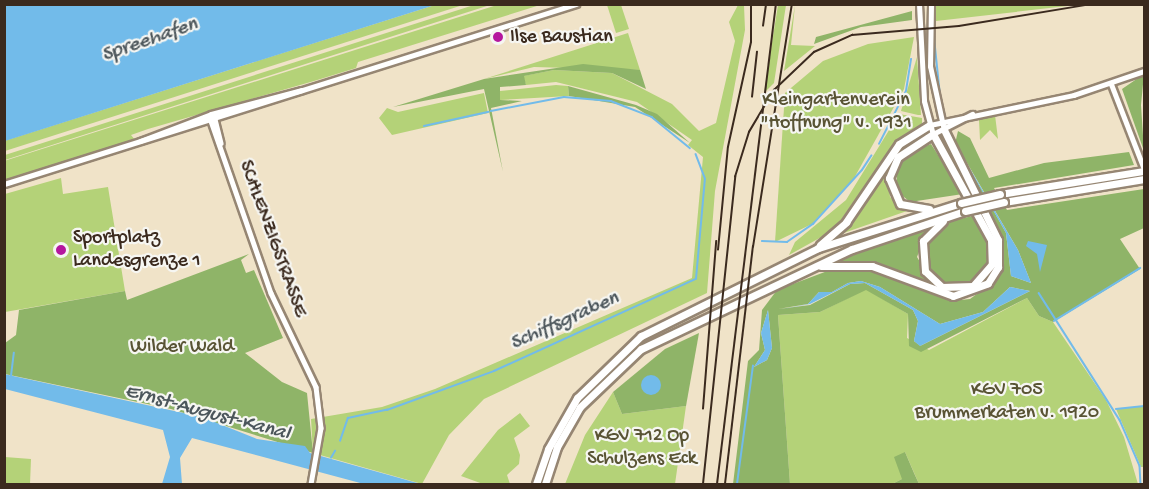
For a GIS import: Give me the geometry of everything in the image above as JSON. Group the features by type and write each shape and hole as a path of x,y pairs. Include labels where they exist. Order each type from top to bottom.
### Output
{"highway":[{"path":"818,248 852,215 899,144 930,125"},
{"path":"812,267 872,266 953,296 970,294 988,283 998,267 998,240 944,130"},
{"path":"946,207 908,208 889,186 895,161 933,134 993,252 979,282 948,289 928,276 921,248 935,224 965,211"},
{"path":"536,484 566,414 621,352 684,311 818,248 946,207 1000,194 1142,170"},
{"path":"545,484 557,447 580,407 625,360 812,267 965,211 1004,202 1142,180"}],"main road":[{"path":"4,185 211,123 576,4"},
{"path":"919,4 930,125 933,134"},
{"path":"931,4 930,66 944,130"},
{"path":"130,146 211,114 313,88"}],"street":[{"path":"930,125 941,120 1111,83 1144,71"},
{"path":"1111,83 1142,170"},
{"path":"933,134 975,113"},
{"path":"211,114 218,120"},
{"name":"SCHLENZIGSTRASSE","path":"211,114 211,123 221,143 271,293 316,387 321,419 318,451 311,473 311,484"},
{"name":"SCHLENZIGSTRASSE","path":"218,120 221,143"}],"green space":[{"path":"477,4 490,5 5,160 5,155"},
{"path":"1075,4 1076,5 936,21 936,5"},
{"path":"435,5 463,5 5,151 4,141"},
{"path":"497,5 540,5 358,62 356,68 148,129 131,135 135,140 5,181 4,161"},
{"path":"607,5 621,5 629,29 616,33"},
{"path":"738,5 744,5 745,30 715,191 707,293 484,399 449,435 422,484 313,453 311,419 382,407 435,389 692,278 703,157 688,145 692,140 637,102 556,82 526,85 523,76 554,70 612,73 672,104 699,131 716,123 735,41 729,22"},
{"path":"778,5 786,5 774,83 764,93"},
{"path":"795,5 791,45 815,46 784,71"},
{"path":"912,11 912,20 861,27 814,44 816,37"},
{"path":"628,33 640,70 534,67 484,79"},
{"name":"Kleingartenverein \"Hoffnung\" v. 1931","path":"914,37 904,89 853,180 812,224 775,242 785,93 823,61 868,44"},
{"path":"917,57 921,115 901,111"},
{"path":"583,64 640,70 646,89 612,73 554,70 524,76 526,85 500,87 500,100 522,101 491,108 503,172 484,89 393,107 484,79"},
{"path":"1144,74 1141,105 1144,151 1122,89"},
{"path":"556,85 568,86 569,96 500,100 500,91"},
{"path":"568,86 636,105 657,114 690,143 635,107 569,96"},
{"path":"484,93 488,113 392,135 379,118 387,108 398,112"},
{"path":"899,114 922,118 922,126 889,151 834,230 789,255 795,242 846,200"},
{"path":"995,115 998,139 990,130 980,140 979,120"},
{"path":"958,131 970,138 989,178 1044,163 1129,152 1134,165 994,188 1007,210 1144,189 1144,228 1120,239 1140,269 1053,322 1039,316 1027,298 921,352 909,346 908,314 866,290 820,312 778,315 790,484 733,484 748,361 759,350 762,310 777,290 838,267 883,273 951,301 970,299 996,280 1003,260 1002,236 954,148 955,143","holes":["955,143 1018,250 1031,283 1011,276 1006,233","861,281 880,287 940,324 983,312 1010,287 1030,291 920,346 914,341 918,321 913,310 865,283 850,284 810,305 778,309 808,304 819,292 832,292 848,283","768,310 772,348 767,360 754,367 765,350 761,333"]},
{"path":"931,144 963,194 910,202 898,192 896,170 910,152"},
{"path":"887,166 890,197 907,211 835,236"},
{"name":"Sportplatz Landesgrenze 1","path":"61,178 63,194 108,187 125,291 5,312 5,194"},
{"path":"976,215 989,241 989,264 972,283 943,285 928,270 926,242 944,223"},
{"path":"928,227 917,257 935,287 885,266 838,261"},
{"name":"Wilder Wald","path":"249,254 241,260 246,273 254,270 283,338 245,353 282,382 307,393 313,453 171,409 5,374 5,343 16,335 19,310 125,291 127,300"},
{"name":"KGV 705 Brummerkaten v. 1920","path":"866,289 908,314 907,338 929,350 1027,298 1039,316 1053,322 1106,400 1124,437 1138,484 919,484 905,452 902,479 892,484 790,484 778,315 820,312"},
{"path":"699,333 686,406 622,414 613,392 665,349"},
{"name":"KGV 712 Op Schulzens Eck","path":"613,392 622,414 686,406 675,484 565,484 585,435"},
{"path":"1144,406 1144,467 1141,467 1116,409"},
{"path":"520,413 530,426 514,438 520,455 519,464 507,475 510,484 483,484 461,476 498,430"},
{"path":"905,452 919,484 892,484 902,479 894,457"},
{"path":"5,457 31,459 30,484 5,484"}],"water":[{"name":"Spreehafen","path":"5,4 435,4 435,5 5,141"},
{"path":"953,140 1018,250 1031,283 1011,276 1006,233"},
{"path":"1028,241 1047,245 1040,272 1037,254 1026,246"},
{"path":"861,281 880,287 940,324 983,312 1010,287 1030,291 920,346 914,341 918,321 913,310 865,283 850,284 810,304 778,310 808,304 819,292 832,292 848,283"},
{"path":"768,310 772,348 767,360 754,367 765,350 761,333"},
{"path":"4,374 202,417 257,439 305,446 310,453 421,484 364,484 192,438 180,458 182,484 162,484 170,457 163,430 5,389"},
{"path":"651,375 658,378 661,385 658,392 651,395 644,392 641,385 644,378"}],"waterway":[{"path":"934,33 941,101"},
{"path":"879,144 906,91 911,59"},
{"name":"Schiffsgraben","path":"491,111 564,97 611,101 652,117 690,148"},
{"name":"Schiffsgraben","path":"424,126 488,112"},
{"name":"Schiffsgraben","path":"340,441 348,418 387,410 494,371 696,279 705,179 696,155"},
{"path":"862,170 871,156"},
{"path":"762,241 787,242 813,224 861,171"},
{"path":"1054,321 1140,268"},
{"path":"1039,293 1120,420 1140,466 1141,484"},
{"path":"11,376 14,353"},
{"path":"737,484 753,366"},
{"path":"1116,409 1144,406"},
{"name":"Schiffsgraben","path":"331,458 335,451"}],"tram line":[{"path":"725,484 753,247 792,4"}],"railway":[{"path":"718,250 728,147 751,42 751,4"},
{"path":"763,26 766,4"},
{"path":"717,484 776,4"},
{"path":"703,484 735,177 749,132 774,90 814,52 852,35 959,26 1092,4"},
{"path":"752,97 757,52"},
{"path":"703,409 716,242"}],"place":[{"name":"Ilse Baustian","path":"498,37"},
{"name":"Sportplatz Landesgrenze 1","path":"61,250"}],"water label":[{"name":"Ernst-August-Kanal","path":"207,414"}]}
